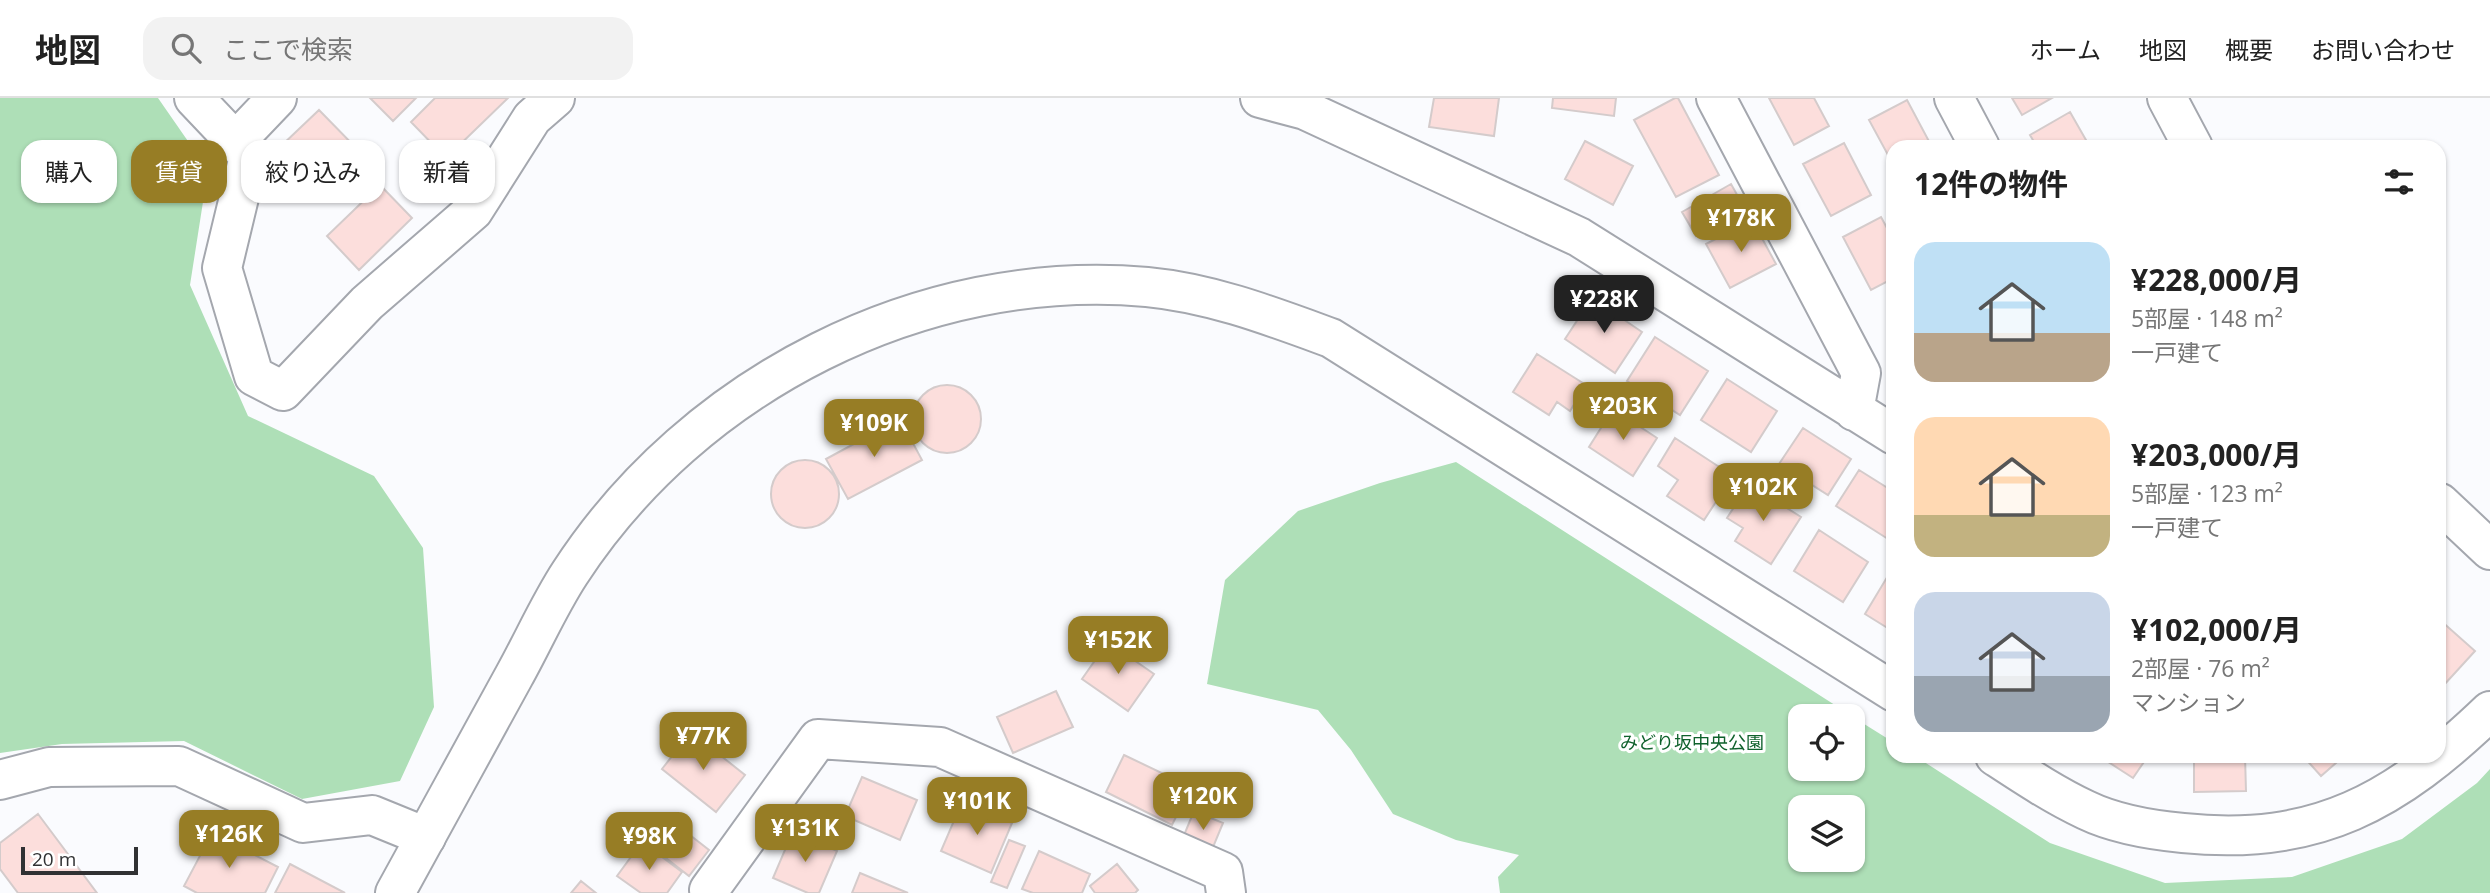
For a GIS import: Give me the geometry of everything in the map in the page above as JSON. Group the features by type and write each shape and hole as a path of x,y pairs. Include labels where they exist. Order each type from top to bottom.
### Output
{"street":[{"path":"194,98 249,156 222,268 254,376 283,390 367,303 473,211 532,118 555,98"},
{"path":"235,142 277,98"},
{"path":"1260,98 1311,104 1579,237 1886,431"},
{"path":"1716,98 1861,373 1854,411"},
{"path":"1954,98 1976,140"},
{"path":"2167,98 2189,140"},
{"path":"395,893 570,573 618,510 678,446 763,382 854,334 956,299 1054,287 1160,289 1235,304 1332,338 1886,687"},
{"path":"2446,509 2490,550"},
{"path":"2446,751 2490,711"},
{"path":"710,892 818,739 940,747 1223,872 1226,893"},
{"path":"2006,763 2088,812 2150,830 2225,838 2300,830 2368,805 2431,763"},
{"path":"0,780 48,766 179,765 303,823 372,815 426,837"}],"green space":[{"path":"0,98 158,98 187,140 131,140 131,203 203,203 190,285 248,416 374,476 423,548 434,707 400,781 302,799 184,741 62,744 0,753"},
{"name":"みどり坂中央公園","path":"1456,462 1833,704 1788,704 1788,781 1865,781 1865,724 1886,738 1886,763 1926,763 2050,843 2165,883 2292,877 2402,839 2477,783 2490,769 2490,893 1500,893 1498,877 1519,855 1456,840 1393,814 1351,750 1318,710 1207,684 1225,580 1298,511 1380,483"}],"building":[{"path":"370,98 416,98 393,121"},
{"path":"435,98 508,98 465,140 428,140 411,122"},
{"path":"1434,98 1499,98 1494,136 1429,127"},
{"path":"1553,98 1616,98 1614,116 1552,108"},
{"path":"1678,98 1719,175 1676,197 1634,120"},
{"path":"1769,98 1814,98 1829,126 1794,145"},
{"path":"2012,98 2052,98 2022,115"},
{"path":"1907,100 1928,140 1886,140 1886,151 1869,120"},
{"path":"319,110 348,140 287,140"},
{"path":"2070,112 2086,140 2033,140 2030,135"},
{"path":"1585,141 1633,166 1613,205 1565,179"},
{"path":"1844,143 1871,195 1831,216 1803,164"},
{"path":"1731,184 1745,209 1696,236 1682,212"},
{"path":"385,190 412,218 359,270 327,236 361,203 385,203"},
{"path":"1881,217 1886,226 1886,282 1871,290 1843,237"},
{"path":"1752,220 1776,264 1730,288 1706,244"},
{"path":"1592,298 1642,332 1615,373 1565,339"},
{"path":"1655,337 1708,371 1680,415 1627,381"},
{"path":"1537,354 1586,385 1570,411 1557,402 1549,415 1513,392"},
{"path":"1727,379 1777,411 1751,452 1701,420"},
{"path":"947,385 960,388 971,395 978,406 981,419 978,432 971,443 960,450 947,453 934,450 923,443 916,432 913,419 916,406 923,395 934,388"},
{"path":"1613,409 1657,438 1633,476 1589,447"},
{"path":"900,419 922,460 848,499 826,459"},
{"path":"1803,428 1851,459 1828,495 1779,464"},
{"path":"1675,438 1733,476 1704,520 1667,496 1678,480 1658,466"},
{"path":"805,460 818,463 829,470 836,481 839,494 836,507 829,518 818,525 805,528 792,525 781,518 774,507 771,494 774,481 781,470 792,463"},
{"path":"1859,470 1886,487 1886,538 1836,506"},
{"path":"1749,484 1801,517 1771,564 1735,541 1743,528 1727,518"},
{"path":"1819,530 1868,562 1843,602 1794,571"},
{"path":"1886,579 1886,627 1865,614"},
{"path":"2446,625 2475,651 2446,683"},
{"path":"1108,642 1154,674 1128,711 1082,679"},
{"path":"1056,691 1073,727 1013,753 997,717"},
{"path":"691,732 745,775 716,812 662,769"},
{"path":"1124,755 1191,787 1172,825 1106,792"},
{"path":"2110,763 2143,763 2133,778"},
{"path":"2194,763 2245,763 2246,791 2194,792"},
{"path":"2309,763 2336,763 2321,776"},
{"path":"862,777 917,800 900,840 845,816"},
{"path":"962,802 1012,823 991,873 941,851"},
{"path":"1194,811 1223,823 1211,852 1182,840"},
{"path":"38,814 97,893 18,893 0,869 0,843"},
{"path":"793,831 837,851 819,893 808,893 773,878"},
{"path":"686,832 709,850 689,876 666,858"},
{"path":"212,833 278,867 265,893 197,893 184,886"},
{"path":"1009,840 1025,846 1007,888 991,882"},
{"path":"642,842 682,872 667,893 641,893 617,876"},
{"path":"1039,851 1090,874 1082,893 1033,893 1022,889"},
{"path":"290,864 345,893 275,893"},
{"path":"1117,864 1138,890 1135,893 1095,893 1090,886"},
{"path":"860,873 908,893 852,893"},
{"path":"581,881 596,893 571,893"}]}
